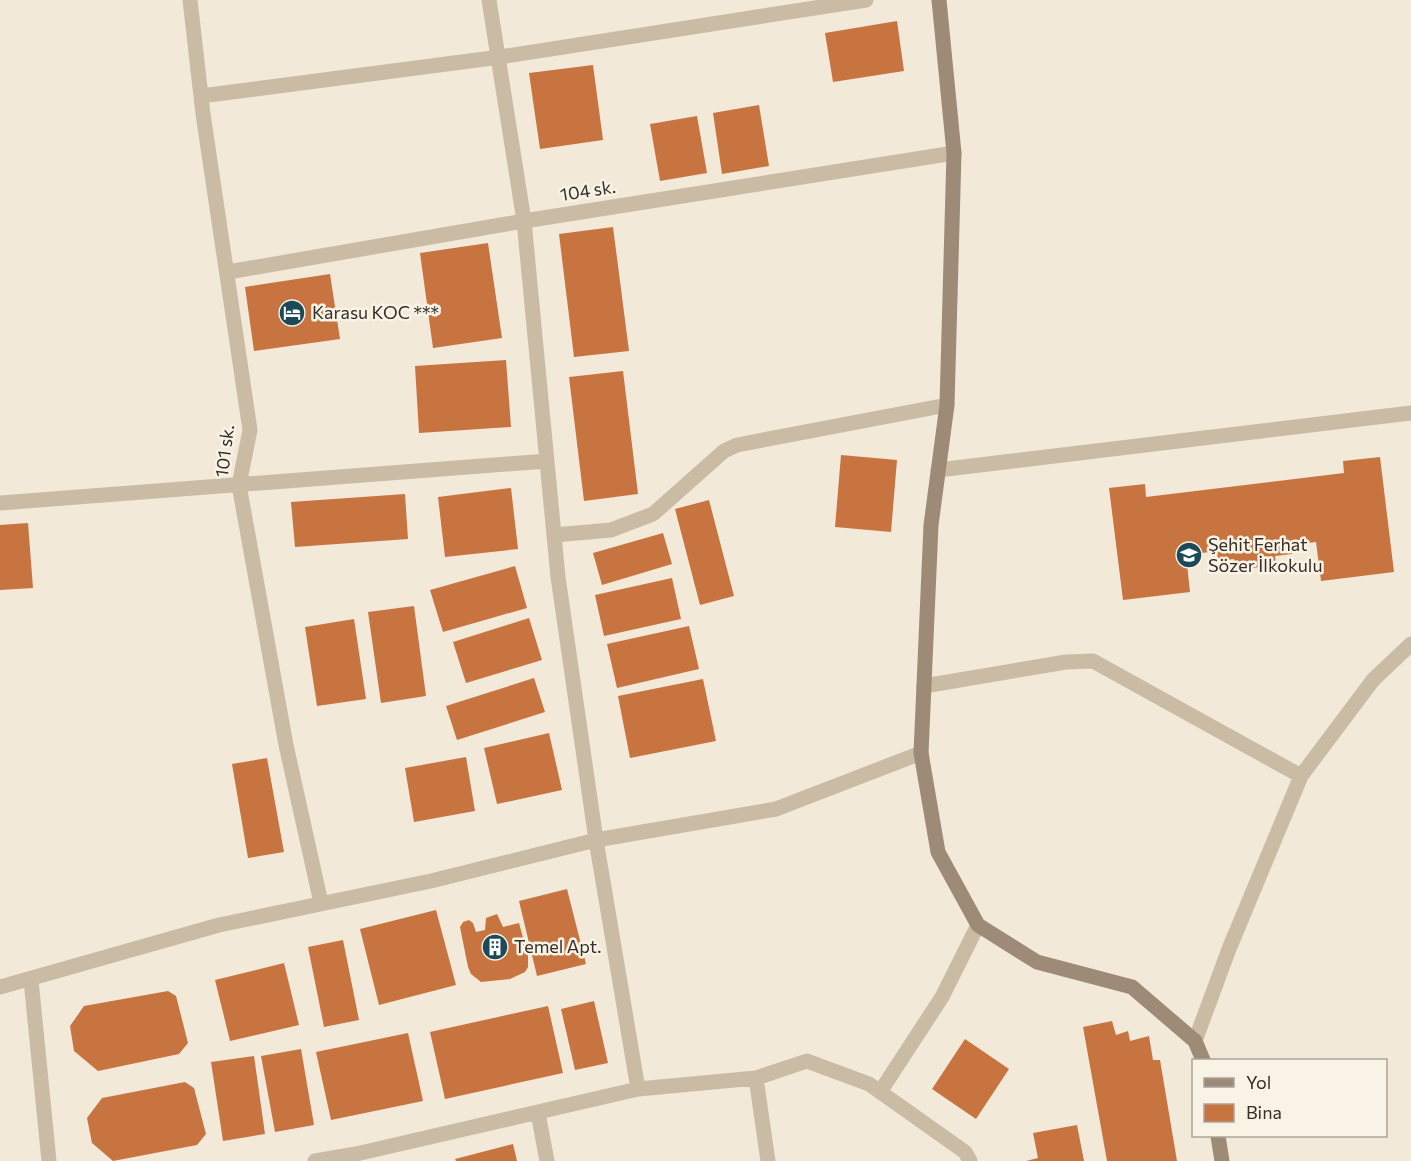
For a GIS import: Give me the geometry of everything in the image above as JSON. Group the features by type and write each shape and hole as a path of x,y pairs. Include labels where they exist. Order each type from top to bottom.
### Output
{"street":[{"name":"101 sk.","path":"190,0 201,96 250,430 239,485 286,745 321,903"},
{"path":"489,0 500,57 524,221 554,536 596,840 638,1089"},
{"path":"201,96 500,57 866,0"},
{"path":"939,0 954,153 947,405 931,525 921,753 938,852 978,925 1037,962 1132,987 1195,1041 1203,1059"},
{"name":"104 sk.","path":"228,272 524,221 954,153"},
{"path":"554,536 611,530 653,514 724,451 737,445 947,405"},
{"path":"938,470 1411,413"},
{"path":"0,503 547,461"},
{"path":"1195,1041 1229,949 1301,776 1373,680 1411,644"},
{"path":"924,686 1066,662 1093,661 1301,776"},
{"path":"0,987 219,925 431,881 596,840 776,809 921,753"},
{"path":"880,1092 942,997 978,925"},
{"path":"31,980 49,1161"},
{"path":"315,1161 356,1154 638,1089 756,1078 807,1061 869,1084 965,1152 970,1161"},
{"path":"756,1078 768,1161"},
{"path":"538,1113 547,1161"},
{"path":"1218,1137 1222,1161"}],"building":[{"path":"897,21 904,71 833,82 825,33"},
{"path":"593,65 603,140 540,149 529,73"},
{"path":"759,105 769,166 722,174 713,113"},
{"path":"697,116 707,173 660,181 650,124"},
{"path":"613,227 629,351 574,357 559,234"},
{"path":"488,243 502,338 433,348 420,253"},
{"name":"Karasu KOC ***","path":"330,274 340,339 254,351 245,287"},
{"path":"506,360 511,427 419,433 415,366"},
{"path":"623,371 638,494 584,501 569,377"},
{"path":"841,455 897,460 891,532 835,527"},
{"path":"1380,457 1394,572 1321,581 1316,542 1291,545 1292,554 1275,556 1276,565 1235,570 1234,559 1218,561 1217,551 1186,555 1190,592 1123,600 1109,488 1145,484 1146,497 1344,473 1343,461"},
{"path":"511,488 518,549 445,557 438,497"},
{"path":"405,494 408,539 295,547 291,502"},
{"path":"709,500 734,596 700,605 675,509"},
{"path":"28,523 33,588 0,590 0,525"},
{"path":"663,533 672,564 602,585 593,553"},
{"path":"515,566 527,608 443,632 430,590"},
{"path":"672,578 681,619 604,636 595,595"},
{"path":"414,606 426,696 381,703 368,612"},
{"path":"529,618 542,660 466,683 453,642"},
{"path":"354,619 366,699 317,706 305,627"},
{"path":"689,626 699,669 617,688 607,644"},
{"path":"534,678 545,712 457,740 446,706"},
{"path":"703,679 716,741 630,758 618,696"},
{"path":"549,733 562,790 497,804 484,748"},
{"path":"466,757 475,811 414,822 405,768"},
{"path":"267,758 284,852 248,858 232,764"},
{"path":"567,889 586,964 537,976 519,901"},
{"path":"436,910 456,985 379,1005 360,929"},
{"name":"Temel Apt.","path":"497,914 503,927 519,923 528,956 528,967 525,972 510,979 481,982 471,974 468,967 460,927 463,922 469,920 473,923 476,932 485,930 486,918"},
{"path":"343,940 359,1020 324,1027 308,947"},
{"path":"284,963 299,1025 230,1041 215,980"},
{"path":"168,991 176,996 188,1043 179,1054 98,1071 74,1051 70,1026 84,1006"},
{"path":"594,1001 608,1063 575,1070 561,1009"},
{"path":"548,1006 563,1073 445,1099 430,1032"},
{"path":"1112,1021 1116,1035 1128,1031 1130,1041 1149,1036 1153,1060 1160,1060 1177,1161 1107,1161 1083,1027"},
{"path":"408,1033 423,1101 331,1120 316,1052"},
{"path":"965,1039 1009,1069 976,1119 932,1089"},
{"path":"301,1049 314,1125 275,1132 261,1056"},
{"path":"254,1056 265,1134 223,1141 211,1062"},
{"path":"185,1082 194,1088 206,1134 197,1145 113,1161 92,1143 87,1118 102,1098"},
{"path":"1077,1125 1084,1161 1026,1161 1038,1158 1033,1133"},
{"path":"513,1144 517,1161 456,1161 455,1159"}],"place":[{"name":"Karasu KOC ***","path":"292,313"},
{"name":"Şehit Ferhat Sözer İlkokulu","path":"1189,555"},
{"name":"Temel Apt.","path":"495,947"}]}
